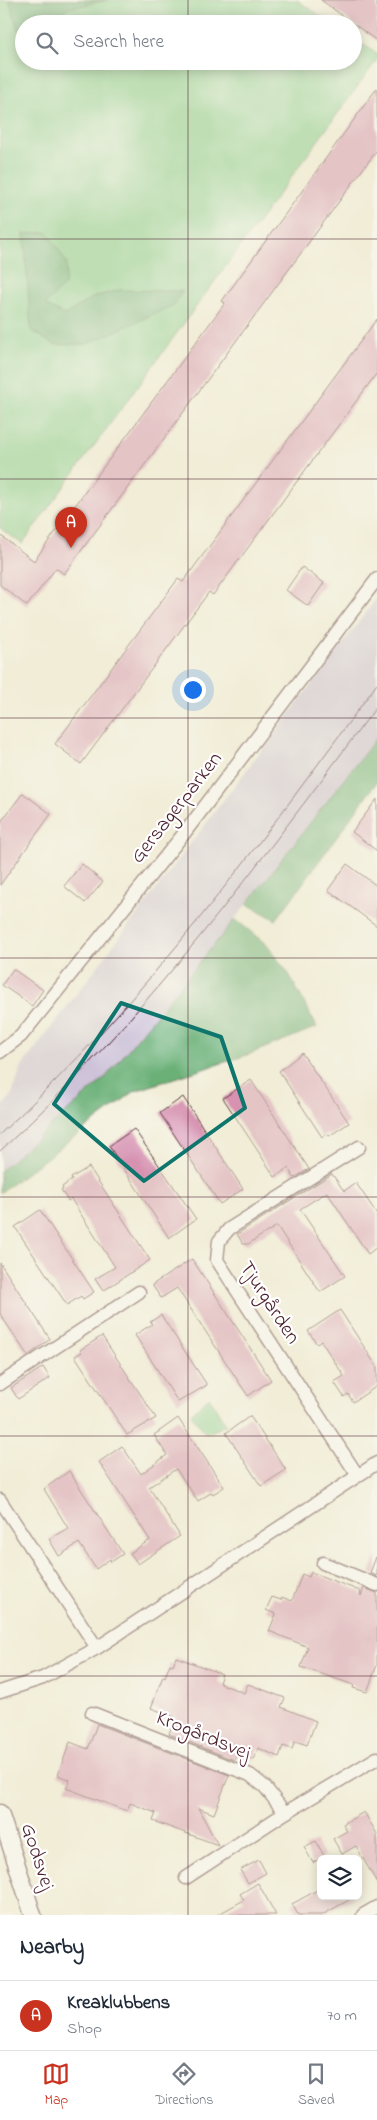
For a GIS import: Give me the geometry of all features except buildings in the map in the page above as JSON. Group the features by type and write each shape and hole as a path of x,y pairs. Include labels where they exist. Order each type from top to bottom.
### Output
{"street":[{"name":"Gersagerparken","path":"0,1052 21,1036 186,831 377,579"},
{"name":"Tjurgården","path":"358,1476 217,1260 219,1241 229,1229 360,1147"},
{"path":"0,1384 139,1292"},
{"path":"0,1692 43,1678 96,1648 377,1463"},
{"path":"0,1500 96,1648"},
{"path":"323,1564 377,1585"},
{"name":"Krogårdsvej","path":"92,1713 250,1775 265,1787 285,1813"},
{"path":"186,1878 285,1813 377,1758"},
{"name":"Godsvej","path":"0,1813 32,1915"},
{"path":"363,1915 377,1907"}],"highlighted area":[{"path":"121,1003 221,1037 245,1108 144,1181 54,1104"}],"shaded area":[{"path":"377,598 377,737 235,919 105,1078 0,1171 0,1108 11,1097 22,1066"}],"green space":[{"path":"0,0 297,0 319,15 15,15 15,70 362,70 362,44 377,54 377,60 22,544 0,528"},
{"path":"9,0 108,0 69,8 54,15 15,15 15,20"},
{"path":"47,232 67,263 65,285 45,305 64,315 94,297 119,290 183,291 174,305 87,344 54,345 31,330 24,234"},
{"path":"377,737 377,782 276,920 247,904"},
{"path":"235,919 266,944 289,974 317,1027 250,1054 135,1091 0,1193 0,1171 105,1078"},
{"path":"209,1397 226,1425 206,1434 191,1414"}],"tram line":[{"path":"0,1134 104,1030 152,975 245,861 377,684"},
{"path":"0,1151 104,1048 199,938 245,881 377,706"}],"place":[{"name":"Kreaklubbens","path":"71,548"}]}
